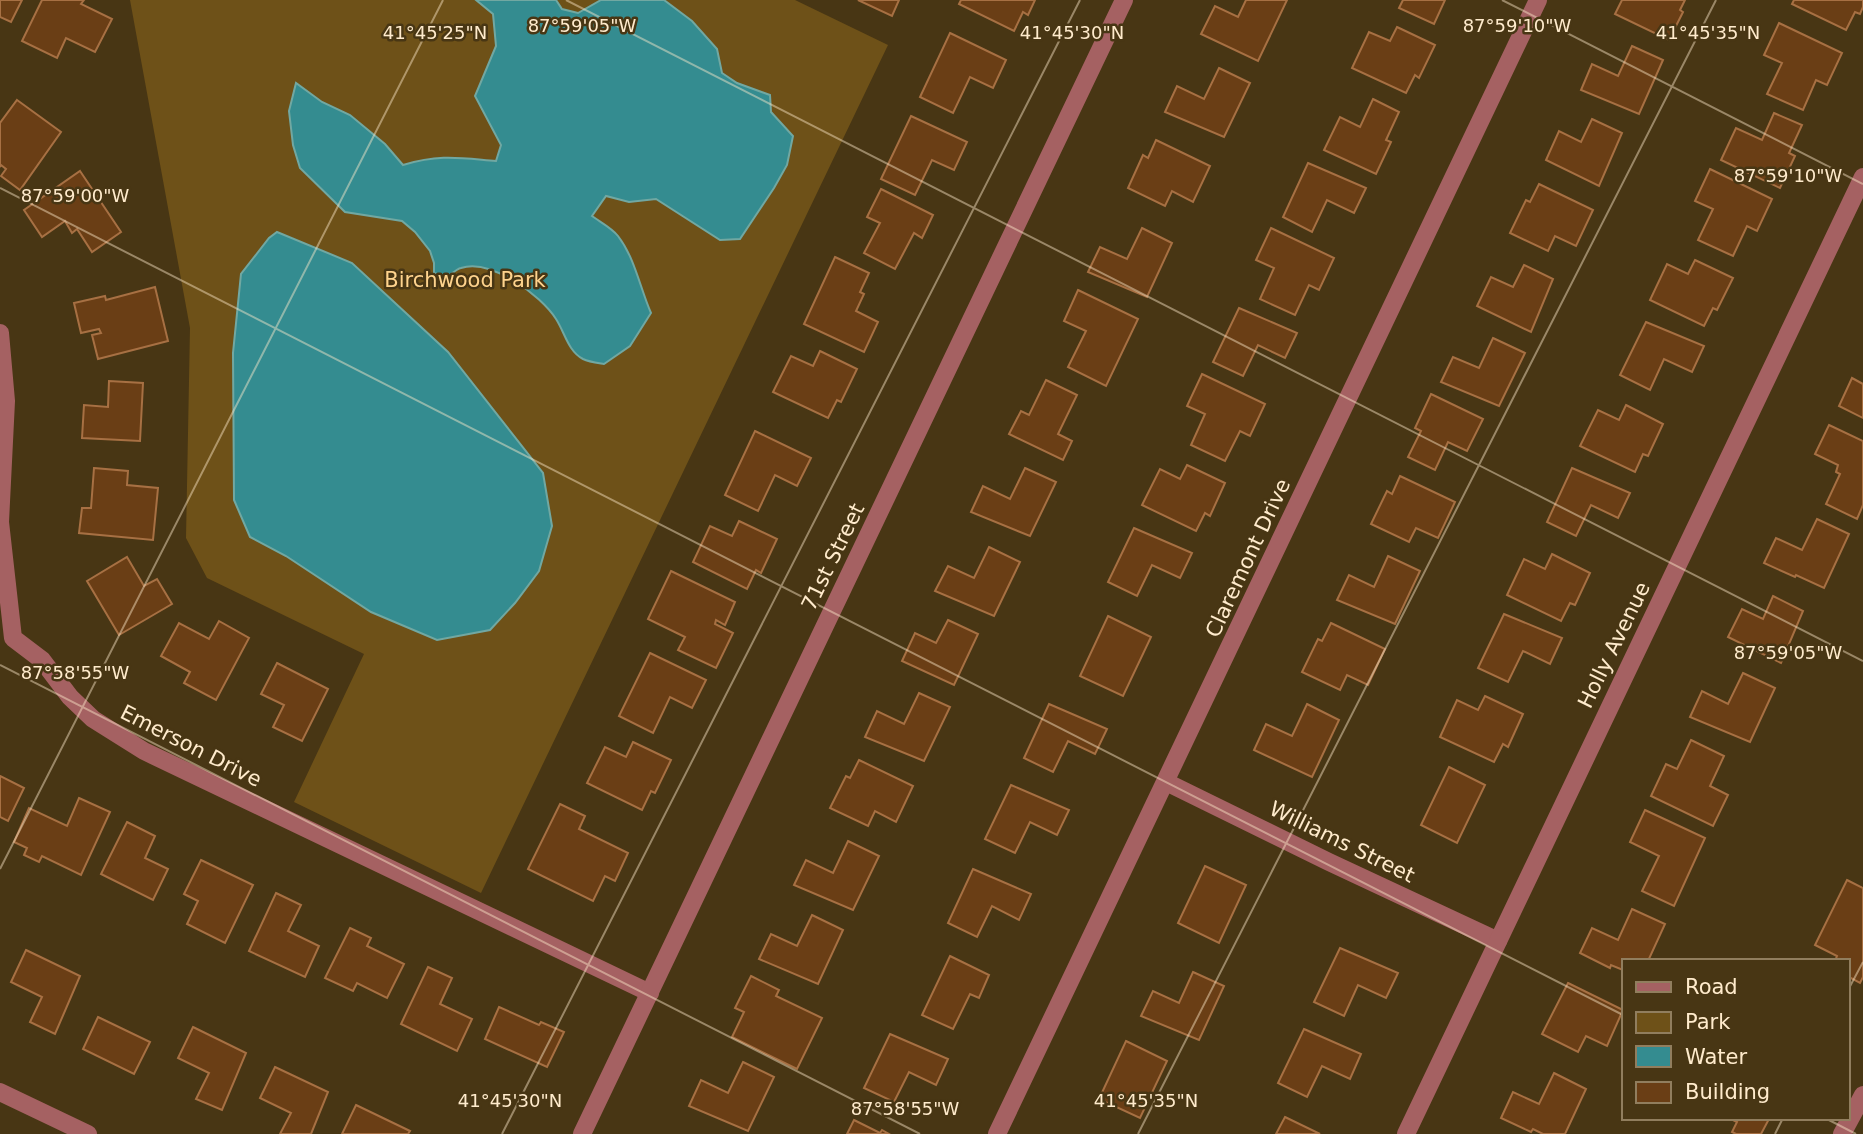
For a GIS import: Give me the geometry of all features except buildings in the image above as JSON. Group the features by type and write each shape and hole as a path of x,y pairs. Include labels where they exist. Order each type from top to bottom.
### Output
{"street":[{"name":"71st Street","path":"582,1134 1124,0"},
{"name":"Claremont Drive","path":"997,1134 1538,0"},
{"name":"Holly Avenue","path":"1406,1134 1863,177"},
{"name":"Emerson Drive","path":"0,333 6,401 0,522 6,639 42,660 69,697 93,719 144,751 650,993"},
{"name":"Williams Street","path":"1166,782 1498,941"},
{"path":"0,1092 88,1134"},
{"path":"1842,1134 1863,1095"}],"green space":[{"name":"Birchwood Park","path":"130,0 795,0 888,45 481,893 294,802 364,654 207,578 186,538 190,328"}],"water":[{"path":"476,0 556,0 562,9 578,13 601,0 664,0 692,21 717,49 722,73 737,83 770,95 771,112 793,136 787,165 740,239 720,240 656,199 629,202 606,196 592,216 613,230 624,245 651,313 630,346 604,364 578,356 549,310 514,281 500,273 473,266 459,269 447,277 434,273 430,251 402,221 345,212 300,168 293,145 289,111 296,83 322,102 350,115 385,144 403,165 439,158 496,161 501,145 475,96 496,46 493,14"},
{"path":"277,232 352,263 448,352 543,473 552,526 539,571 490,630 437,640 371,612 286,556 250,537 234,500 233,353 241,274 269,238"}]}
